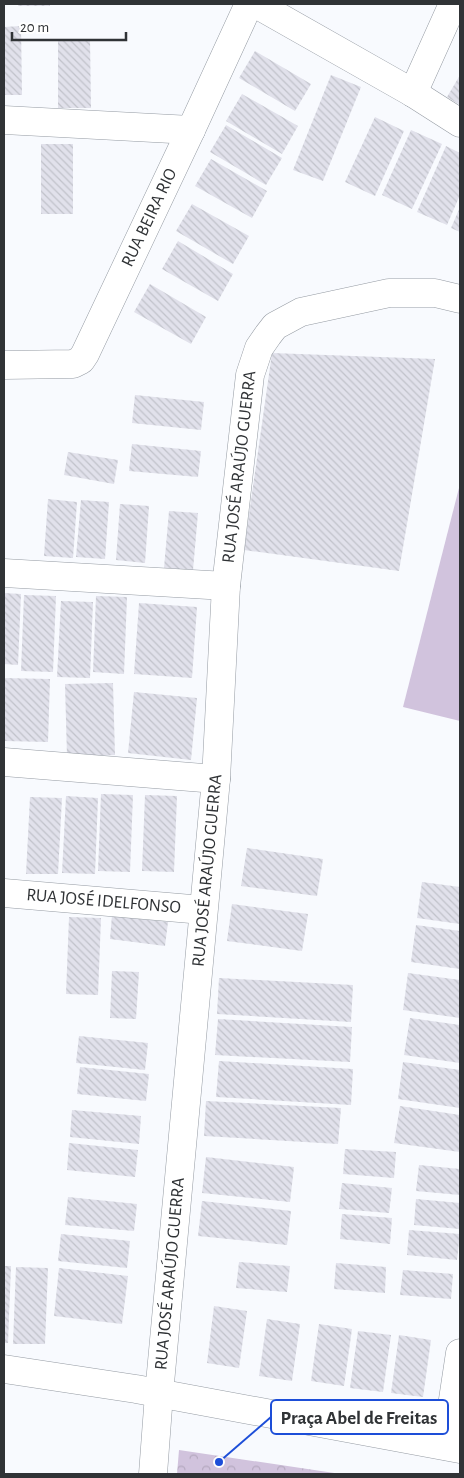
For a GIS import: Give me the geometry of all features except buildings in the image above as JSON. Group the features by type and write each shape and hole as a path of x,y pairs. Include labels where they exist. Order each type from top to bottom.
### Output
{"street":[{"name":"RUA BEIRA RIO","path":"4,365 73,364 81,360 249,4"},
{"path":"256,4 292,13 460,123"},
{"path":"412,93 453,4"},
{"path":"6,126 191,130"},
{"name":"RUA JOSÉ ARAÚJO GUERRA","path":"153,1474 216,779 226,586 250,375 258,348 275,326 301,312 389,293 434,293 460,299"},
{"path":"4,573 226,586"},
{"path":"4,762 216,779"},
{"name":"RUA JOSÉ IDELFONSO","path":"4,893 204,910"},
{"path":"4,1370 159,1394 453,1448 460,1352"}],"green space":[{"path":"460,484 460,721 403,707"},
{"path":"179,1450 341,1474 177,1474"}],"place":[{"name":"Praça Abel de Freitas","path":"219,1462"}]}
